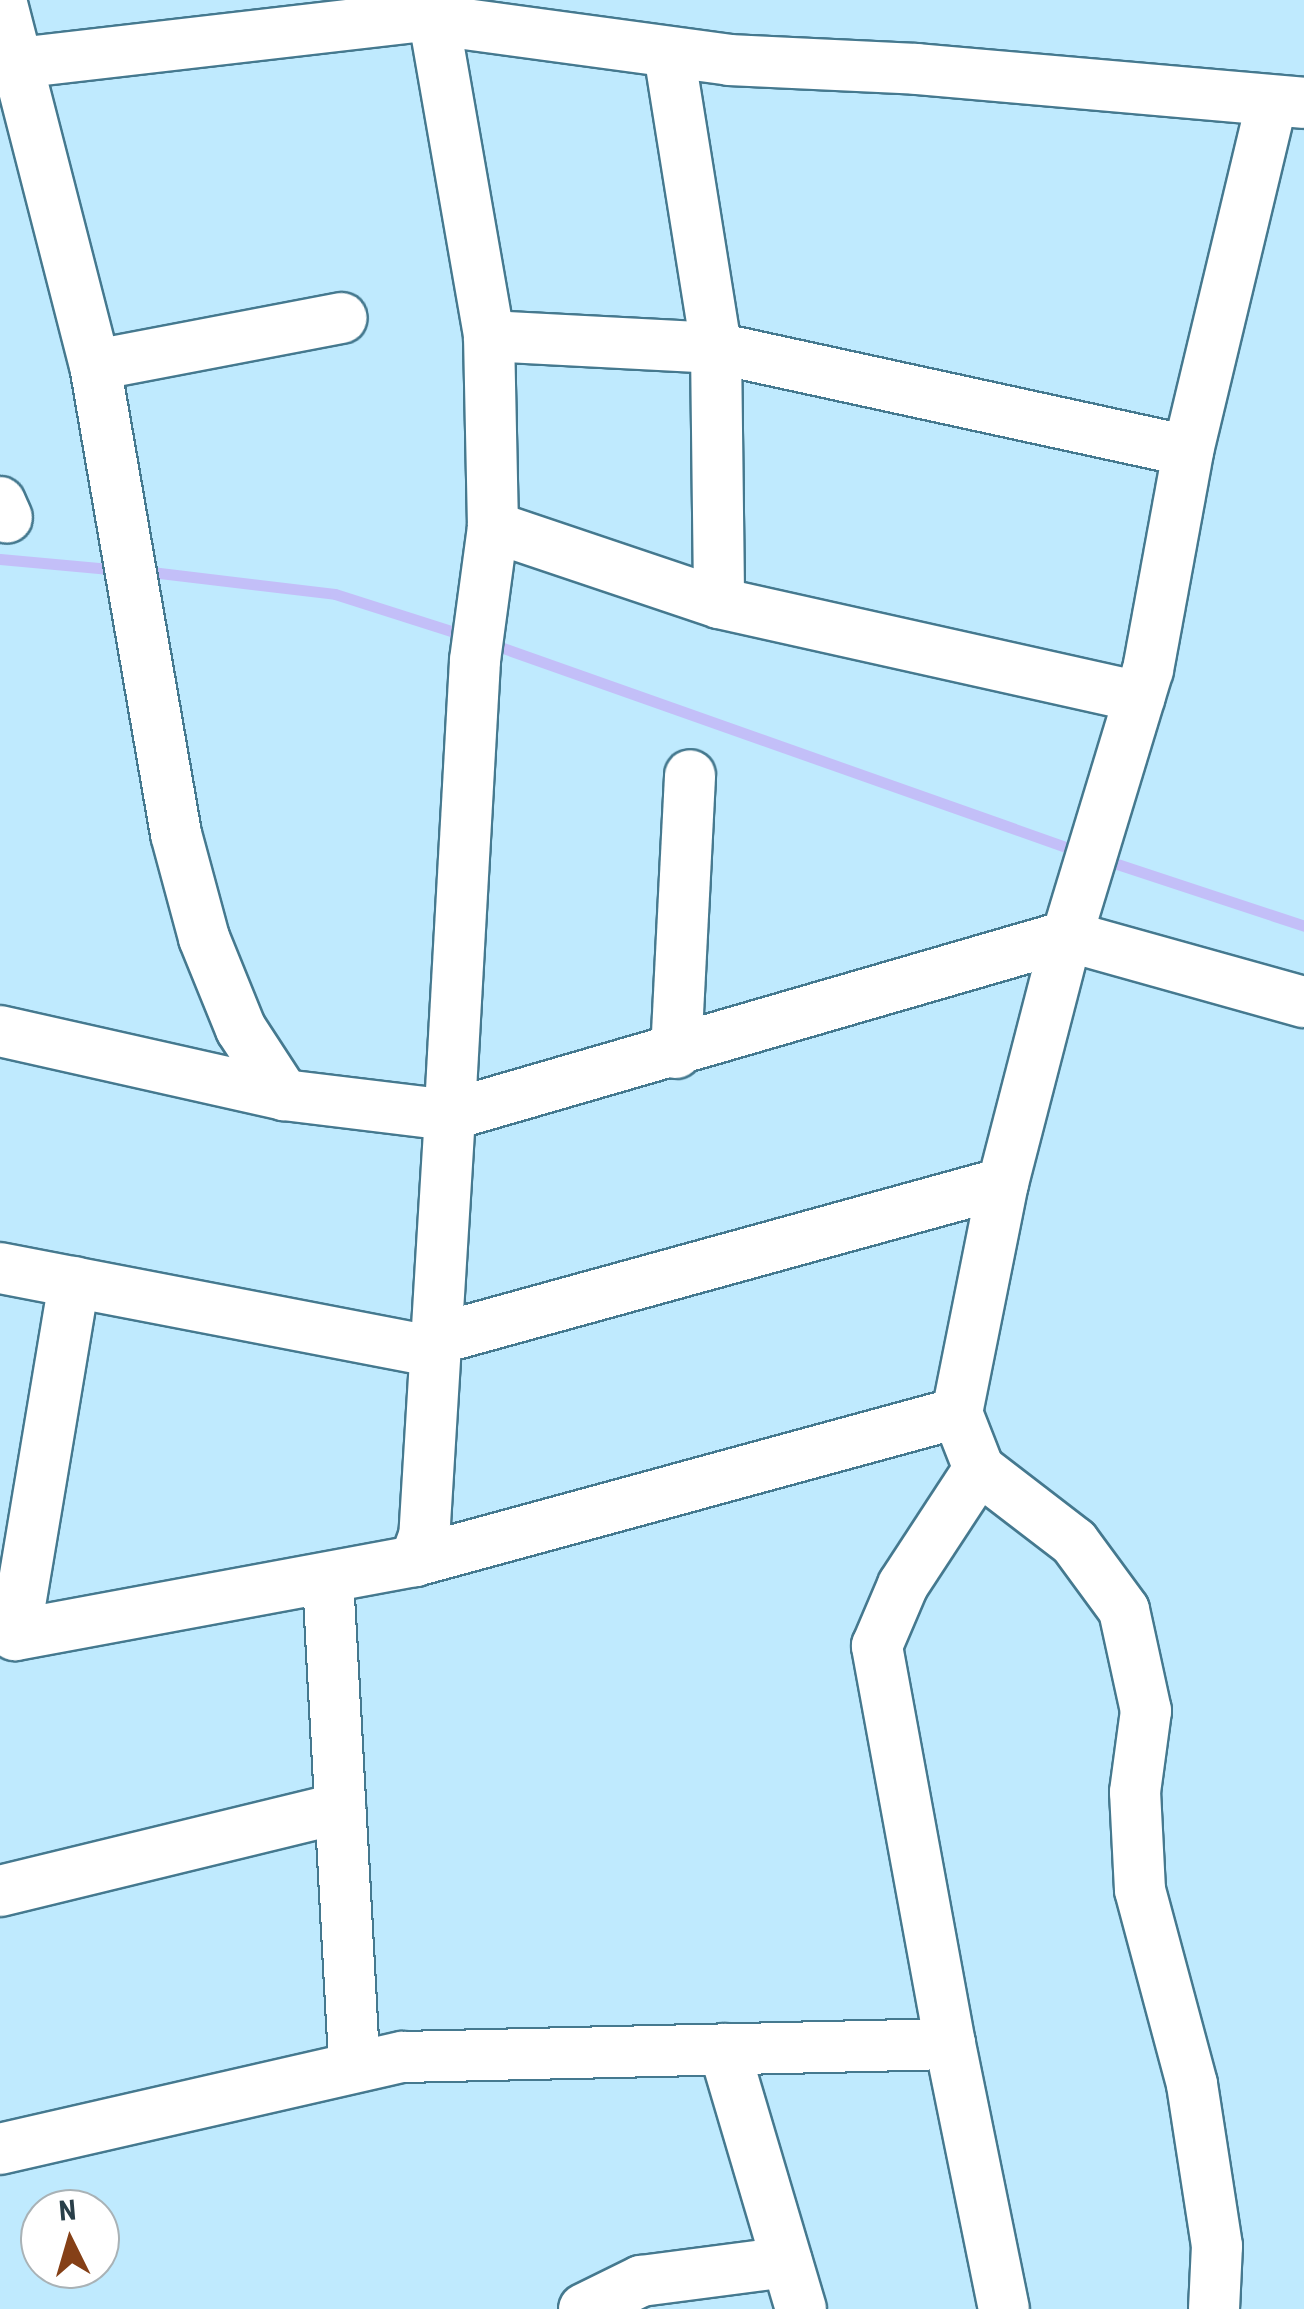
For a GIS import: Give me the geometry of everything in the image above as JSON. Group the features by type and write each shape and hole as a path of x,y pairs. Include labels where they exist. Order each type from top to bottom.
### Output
{"street":[{"path":"1,0 9,60 95,365 126,517 142,638 176,834 204,938 240,1029 284,1095"},
{"path":"9,60 255,15 434,20 670,53 1288,102 1188,451 1140,697 1067,936 1002,1183 957,1413 979,1469 1074,1542 1124,1610 1146,1711 1135,1792 1140,1890 1192,2084 1217,2246 1214,2309"},
{"path":"414,1560 424,1536 475,661 492,526 489,336 434,20"},
{"path":"670,53 716,348 719,603"},
{"path":"95,365 342,318"},
{"path":"489,336 716,348 1188,451"},
{"path":"492,526 719,603 1140,697"},
{"path":"676,1053 690,775"},
{"path":"0,1032 284,1095 450,1115 676,1053 1067,936 1304,1002"},
{"path":"0,1268 436,1345 1002,1183"},
{"path":"8,1653 74,1282"},
{"path":"8,1653 98,1614 328,1579 414,1560 957,1413"},
{"path":"979,1469 903,1585 878,1646 950,2044 1004,2309"},
{"path":"328,1579 354,2066"},
{"path":"0,1890 340,1808"},
{"path":"0,2149 403,2056 950,2044"},
{"path":"584,2309 641,2281 794,2286 724,2049"}],"waterway":[{"path":"0,559 120,570"},
{"path":"143,571 335,594 467,636"},
{"path":"489,643 1080,852"},
{"path":"1102,859 1304,926"}]}
